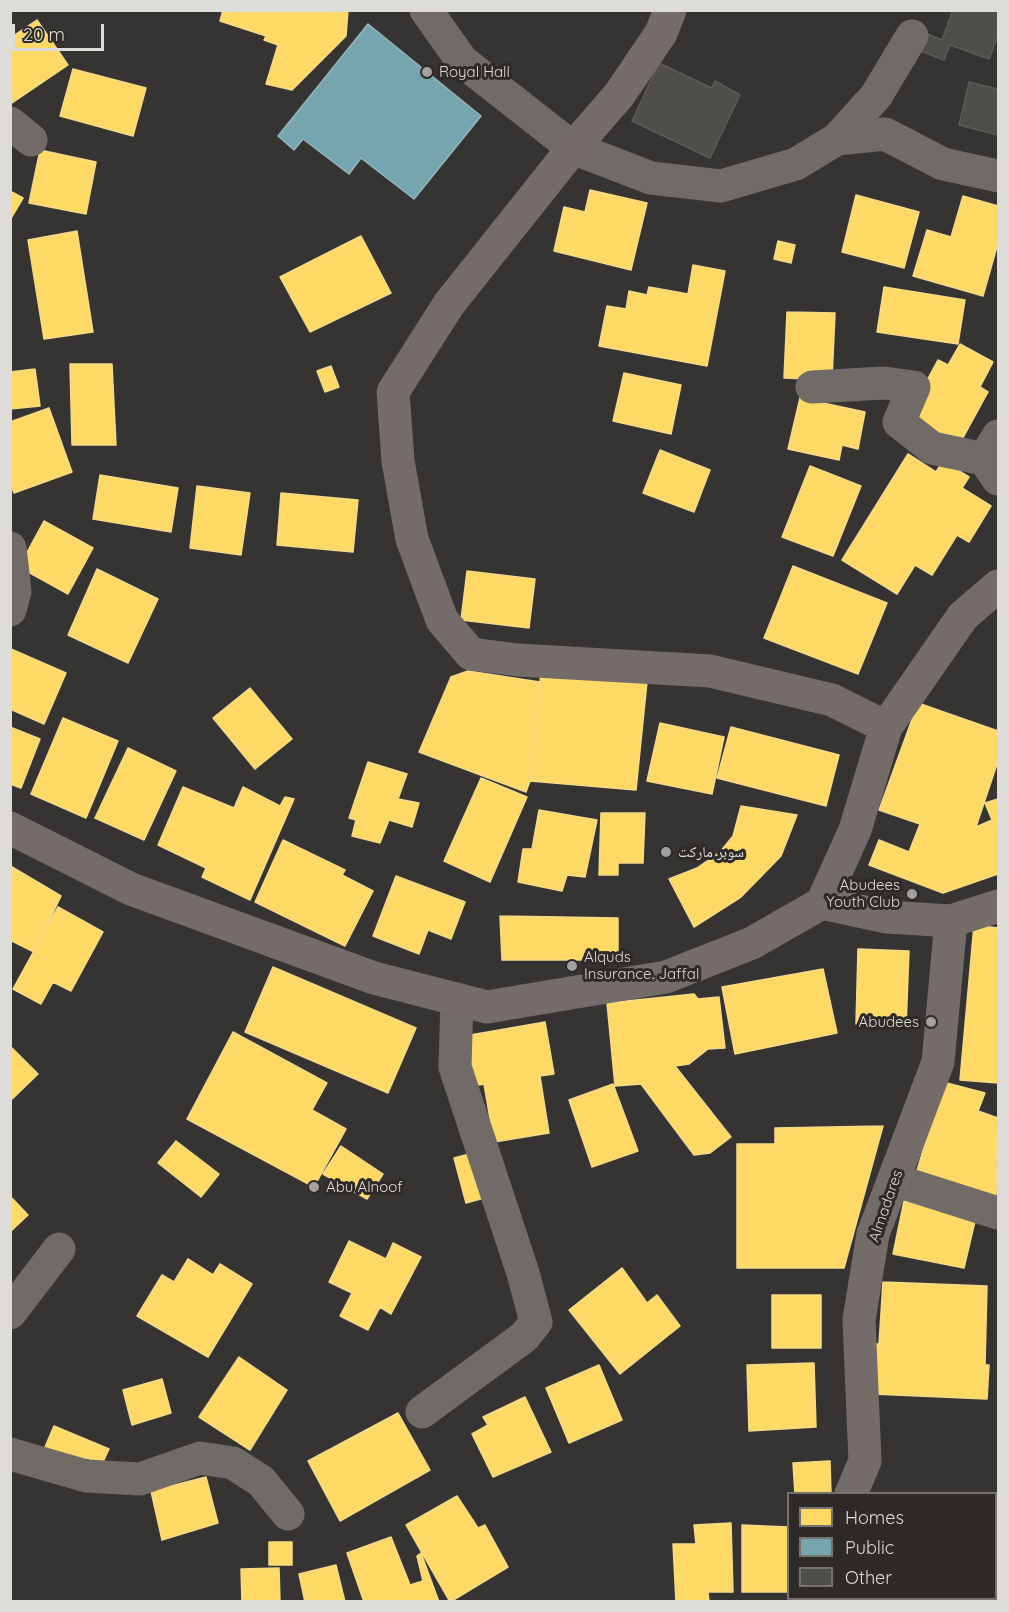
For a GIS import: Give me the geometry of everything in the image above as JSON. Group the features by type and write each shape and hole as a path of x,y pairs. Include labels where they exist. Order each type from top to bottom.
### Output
{"street":[{"path":"426,10 462,61 573,148 651,178 721,186 796,164 837,139 876,96 912,36"},
{"path":"670,10 661,33 619,95 573,148 449,304 393,392 398,460 412,539 442,620 471,654 518,660 710,671 832,700 886,727"},
{"path":"837,139 885,134 943,164 999,176"},
{"path":"812,387 884,383 914,387 899,422 932,448 994,458"},
{"path":"10,548 15,591 10,610"},
{"path":"10,828 130,889 374,978 487,1007 666,977 752,943 822,903 855,830 886,727 963,616 999,586"},
{"path":"822,903 887,917 951,921 999,906"},
{"name":"Almadares","path":"852,1492 865,1461 859,1320 873,1234 938,1062 951,921"},
{"path":"422,1412 524,1337 536,1322 523,1273 455,1067 457,999"},
{"path":"894,1180 999,1213"},
{"path":"10,1313 59,1249"},
{"path":"10,1454 86,1476 140,1479 200,1458 234,1463 261,1481 288,1514"}],"building: Homes":[{"path":"223,10 348,10 346,36 292,90 266,84 278,45 264,40 266,36 220,21"},
{"path":"37,20 68,65 12,103 10,38"},
{"path":"73,69 146,88 133,136 60,116"},
{"path":"40,150 96,162 86,214 29,203"},
{"path":"590,190 647,203 631,270 554,251 564,207 585,212"},
{"path":"10,191 23,198 10,220"},
{"path":"856,195 919,212 904,268 842,252"},
{"path":"963,196 998,206 998,243 983,296 913,276 927,230 951,237"},
{"path":"77,231 93,332 44,339 28,240"},
{"path":"361,236 391,293 310,332 280,277"},
{"path":"778,241 795,245 791,263 774,259"},
{"path":"693,265 725,271 707,366 599,346 607,306 626,309 629,291 647,295 649,287 688,294"},
{"path":"884,287 965,300 958,344 877,332"},
{"path":"787,312 835,313 832,380 784,378"},
{"path":"960,344 993,362 980,387 988,392 959,445 907,417 938,360 948,365"},
{"path":"70,364 112,364 116,445 72,445"},
{"path":"331,366 339,387 325,392 317,371"},
{"path":"35,369 40,406 10,409 10,372"},
{"path":"624,373 681,385 671,434 613,421"},
{"path":"800,398 865,412 858,449 842,445 839,460 788,449"},
{"path":"49,408 72,472 14,493 10,483 10,422"},
{"path":"660,450 710,470 694,512 643,493"},
{"path":"908,454 936,472 943,461 969,477 962,488 991,506 969,542 957,535 932,575 915,565 897,594 842,560"},
{"path":"810,466 861,486 833,556 782,537"},
{"path":"100,475 178,488 171,532 93,519"},
{"path":"197,486 250,493 241,555 190,548"},
{"path":"281,493 358,500 353,552 277,545"},
{"path":"44,521 93,548 68,594 19,567"},
{"path":"793,566 887,603 858,674 764,638"},
{"path":"97,569 158,599 128,663 68,635"},
{"path":"467,571 535,579 529,628 461,620"},
{"path":"11,649 66,673 44,724 10,709"},
{"path":"468,671 540,682 530,781 526,792 419,752 451,677"},
{"path":"541,672 647,682 636,790 530,781"},
{"path":"250,688 292,739 255,769 213,718"},
{"path":"918,703 998,731 998,761 976,827 992,820 985,803 998,799 998,874 943,893 869,865 879,840 909,852 920,824 879,810"},
{"path":"63,718 118,741 86,818 31,794"},
{"path":"660,723 724,737 712,794 647,781"},
{"path":"10,727 40,739 21,788 10,784"},
{"path":"731,727 839,755 826,806 717,778"},
{"path":"128,748 176,771 144,840 95,818"},
{"path":"368,762 407,774 398,799 419,803 412,827 389,820 380,843 352,836 356,820 349,818"},
{"path":"481,778 527,797 490,882 444,861"},
{"path":"183,787 234,808 243,787 280,806 285,797 294,799 250,900 202,877 206,868 158,845"},
{"path":"741,806 797,815 781,856 741,897 694,927 669,879 697,868 720,852 733,836"},
{"path":"539,810 597,820 585,877 567,875 562,891 518,882 523,849 532,849"},
{"path":"601,813 645,813 643,863 618,863 618,875 599,875"},
{"path":"283,840 345,870 342,875 373,891 345,946 255,902"},
{"path":"12,867 61,896 34,952 10,940"},
{"path":"396,876 465,902 451,939 428,930 419,954 373,936"},
{"path":"58,907 103,932 71,991 53,982 41,1004 13,989"},
{"path":"500,916 618,918 618,960 502,960"},
{"path":"974,925 998,928 998,1083 960,1080"},
{"path":"858,949 909,951 906,1027 856,1024"},
{"path":"273,967 416,1028 388,1093 245,1032"},
{"path":"823,969 837,1033 735,1054 722,987"},
{"path":"694,994 698,999 719,997 725,1048 708,1049 689,1064 675,1066 731,1137 710,1153 694,1155 641,1084 615,1086 607,1003"},
{"path":"545,1022 554,1074 540,1076 549,1133 494,1142 484,1084 467,1087 459,1037"},
{"path":"233,1032 327,1083 312,1110 346,1129 314,1187 187,1119"},
{"path":"10,1046 38,1074 10,1101"},
{"path":"943,1082 985,1093 978,1111 998,1118 996,1197 916,1174"},
{"path":"613,1084 638,1151 592,1167 569,1100"},
{"path":"883,1126 844,1268 737,1268 737,1144 775,1144 775,1128"},
{"path":"176,1141 219,1174 201,1197 158,1163"},
{"path":"341,1146 383,1174 367,1199 323,1174"},
{"path":"477,1152 488,1197 466,1203 454,1158"},
{"path":"10,1196 28,1215 10,1232"},
{"path":"904,1201 976,1217 964,1268 893,1254"},
{"path":"349,1241 386,1259 393,1243 421,1257 391,1314 380,1307 368,1330 340,1316 352,1293 329,1282"},
{"path":"188,1259 213,1275 220,1264 252,1284 208,1357 137,1316 162,1275 174,1282"},
{"path":"622,1268 647,1303 657,1295 680,1326 620,1374 569,1310"},
{"path":"883,1282 987,1286 985,1365 989,1365 987,1399 872,1394 874,1344 879,1344"},
{"path":"772,1295 821,1295 821,1348 772,1348"},
{"path":"239,1357 287,1390 250,1450 199,1417"},
{"path":"814,1363 816,1427 749,1431 747,1365"},
{"path":"599,1365 622,1420 569,1443 546,1388"},
{"path":"162,1379 171,1413 132,1425 123,1390"},
{"path":"525,1397 551,1452 493,1477 472,1434 488,1425 483,1417"},
{"path":"398,1413 430,1470 340,1521 308,1461"},
{"path":"54,1426 109,1449 102,1464 85,1457 80,1470 42,1454"},
{"path":"830,1461 831,1492 795,1492 793,1463"},
{"path":"206,1477 218,1523 162,1540 151,1491"},
{"path":"457,1496 478,1528 485,1525 508,1567 450,1602 406,1525"},
{"path":"731,1523 733,1592 708,1592 709,1602 676,1602 673,1544 696,1544 694,1525"},
{"path":"742,1525 787,1527 787,1592 742,1592"},
{"path":"391,1537 410,1585 423,1581 417,1556 421,1553 439,1602 364,1602 347,1553"},
{"path":"269,1542 292,1542 292,1565 269,1565"},
{"path":"997,1549 998,1549 997,1593"},
{"path":"336,1565 345,1602 305,1602 299,1574"},
{"path":"279,1568 280,1602 242,1602 241,1569"},
{"path":"826,1600 872,1600 871,1602 825,1602"}],"building: Public":[{"path":"368,24 481,116 414,199 361,158 349,174 303,139 294,150 278,136"}],"building: Other":[{"path":"953,10 998,10 998,35 989,59 950,45 944,60 918,50 925,33 942,40"},
{"path":"659,63 712,88 715,81 740,95 710,158 632,121"},
{"path":"969,82 998,89 998,135 959,125"}],"place":[{"name":"Royal Hall","path":"427,72"},
{"name":"سوبر ماركت","path":"666,852"},
{"name":"Abudees Youth Club","path":"912,894"},
{"name":"Alquds Insurance. Jaffal","path":"572,966"},
{"name":"Abudees","path":"931,1022"},
{"name":"Abu Alnoof","path":"314,1187"}]}
